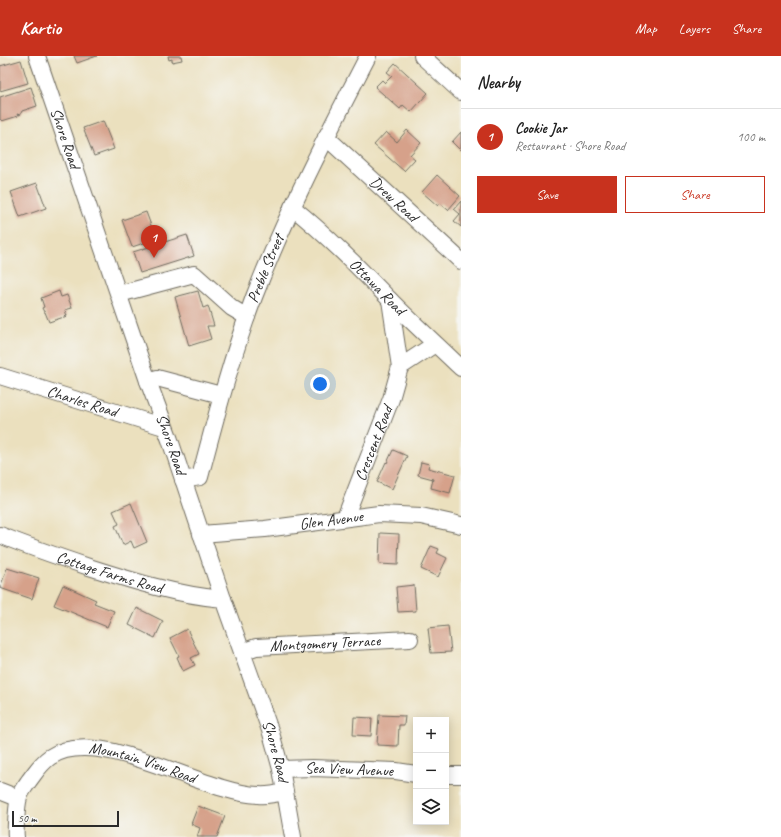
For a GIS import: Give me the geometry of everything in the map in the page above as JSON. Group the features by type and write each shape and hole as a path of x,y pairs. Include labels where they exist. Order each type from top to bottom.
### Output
{"street":[{"name":"Shore Road","path":"37,56 223,599 271,733 281,769 293,837"},
{"name":"Preble Street","path":"183,480 200,477 221,395 247,317 292,208 326,137 368,56"},
{"path":"422,56 461,92"},
{"name":"Drew Road","path":"326,137 461,261"},
{"name":"Ottawa Road","path":"292,208 315,226 356,264 390,300 461,368"},
{"path":"119,294 194,274 232,308 247,317"},
{"name":"Crescent Road","path":"345,518 391,399 400,367 390,300"},
{"path":"400,367 436,344"},
{"name":"Charles Road","path":"0,376 164,427"},
{"path":"148,381 157,378 221,395"},
{"name":"Glen Avenue","path":"201,534 265,529 379,514 421,516 461,525"},
{"name":"Cottage Farms Road","path":"0,535 32,548 129,580 201,597 223,599"},
{"name":"Montgomery Terrace","path":"242,652 256,647 410,639"},
{"name":"Mountain View Road","path":"18,798 38,767 51,757 65,751 80,749 93,749 119,753 230,790 257,795 274,795 285,792"},
{"name":"Sea View Avenue","path":"281,769 312,768 413,774"},
{"path":"449,775 461,776"},
{"path":"0,791 18,798 16,837"}],"building":[{"path":"74,56 97,56 77,63"},
{"path":"168,56 181,56 182,60 172,62 172,59 169,60"},
{"path":"21,60 28,83 0,91 0,66"},
{"path":"395,63 428,93 411,112 403,105 400,109 375,87 382,80 385,83 392,76 387,72"},
{"path":"31,87 37,106 22,111 20,115 17,114 18,116 2,121 0,119 0,97"},
{"path":"103,121 114,149 94,156 83,128"},
{"path":"407,130 421,143 410,155 415,159 404,171 374,145 386,132 397,142"},
{"path":"461,132 461,151 452,142"},
{"path":"437,175 460,196 448,210 440,203 438,206 422,192"},
{"path":"37,183 46,208 20,217 11,192"},
{"path":"461,201 461,227 454,221 460,214 454,209"},
{"path":"146,212 156,239 132,247 122,220"},
{"path":"187,235 194,256 140,273 133,252"},
{"path":"59,291 61,297 67,295 72,308 65,310 67,316 49,322 42,308 44,307 41,298"},
{"path":"198,291 203,308 208,306 214,326 207,326 211,339 189,346 175,297"},
{"path":"393,450 407,456 392,489 377,482"},
{"path":"421,462 429,464 428,468 455,475 450,493 431,488 433,479 418,475"},
{"path":"131,503 147,542 134,548 131,541 123,545 115,526 119,524 113,511"},
{"path":"380,533 399,534 398,565 379,564"},
{"path":"431,546 439,549 437,553 447,558 438,577 421,569"},
{"path":"7,568 39,578 32,599 0,588"},
{"path":"63,585 96,600 94,603 114,611 107,627 54,605"},
{"path":"414,585 416,611 398,612 396,587"},
{"path":"137,608 163,621 155,638 129,625"},
{"path":"448,626 451,652 431,653 428,628"},
{"path":"187,629 199,654 191,658 195,665 183,671 177,657 179,656 170,638"},
{"path":"379,715 405,716 404,725 399,725 398,746 377,745"},
{"path":"354,717 372,718 371,736 353,735"},
{"path":"198,806 225,816 217,837 197,837 200,828 191,824"}],"place":[{"name":"Cookie Jar","path":"154,258"}]}
